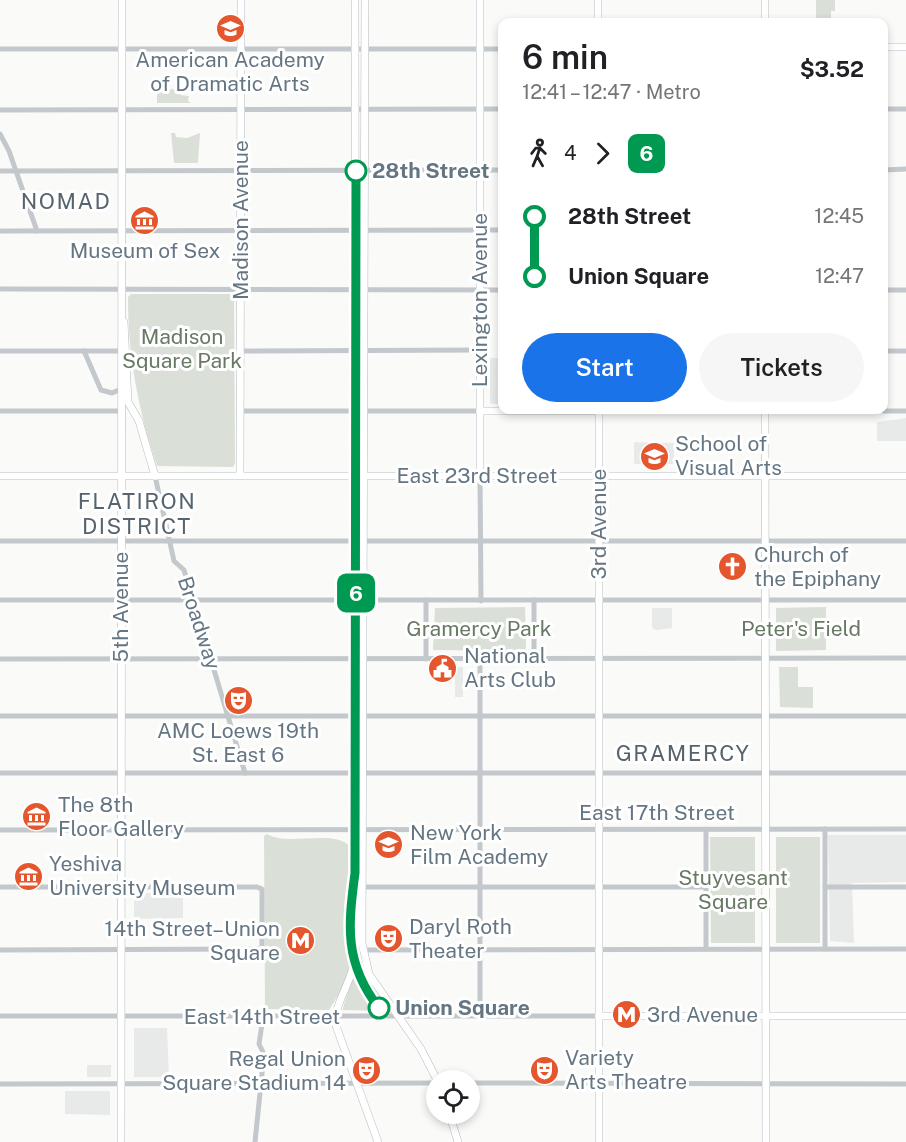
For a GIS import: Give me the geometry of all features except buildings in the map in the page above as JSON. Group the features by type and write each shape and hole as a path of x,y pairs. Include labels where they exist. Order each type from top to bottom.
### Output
{"main road":[{"name":"5th Avenue","path":"121,1142 121,389 124,351 122,0"},
{"name":"Madison Avenue","path":"240,475 241,0"},
{"path":"355,0 355,351 356,412 361,476"},
{"path":"365,0 365,412 360,541 359,950 336,1017 336,1027 378,1142"},
{"name":"Lexington Avenue","path":"480,0 480,476"},
{"path":"598,0 598,18"},
{"path":"765,0 765,18"},
{"path":"888,46 906,47"},
{"path":"124,351 128,402 139,421 155,476"},
{"path":"480,411 498,411"},
{"name":"3rd Avenue","path":"599,414 599,1142"},
{"path":"765,414 766,1142"},
{"name":"East 23rd Street","path":"0,476 906,476"},
{"path":"359,950 368,971 421,1049 432,1070"},
{"name":"East 14th Street","path":"599,1016 906,1016"},
{"path":"452,1124 458,1142"}],"street":[{"path":"0,49 498,49"},
{"path":"0,110 498,109"},
{"path":"888,109 906,109"},
{"path":"0,134 9,151 14,171 37,231"},
{"path":"888,170 906,169"},
{"path":"0,171 498,170"},
{"path":"0,231 498,230"},
{"path":"0,289 498,290"},
{"path":"888,290 906,290"},
{"path":"241,351 480,350"},
{"path":"0,351 124,351"},
{"path":"84,351 101,390 112,393 121,389"},
{"path":"888,351 906,351"},
{"path":"0,411 121,411"},
{"path":"240,411 480,411"},
{"path":"888,411 906,411"},
{"name":"Broadway","path":"155,476 164,510 163,522 174,561 184,570 245,773"},
{"name":"Lexington Avenue","path":"480,476 481,601"},
{"path":"0,541 906,541"},
{"path":"0,600 906,600"},
{"path":"426,600 426,659"},
{"path":"534,600 534,659"},
{"path":"0,659 906,658"},
{"path":"480,659 480,1016"},
{"path":"0,716 906,716"},
{"path":"0,772 906,773"},
{"path":"825,829 825,949"},
{"name":"East 17th Street","path":"0,830 906,829"},
{"path":"706,830 706,949"},
{"path":"0,887 257,887 262,889 262,947 0,950"},
{"path":"359,887 706,887"},
{"path":"825,887 906,887"},
{"path":"359,950 906,950"},
{"name":"East 14th Street","path":"0,1016 599,1016"},
{"path":"255,1142 264,1054 259,1044 263,1017"},
{"path":"0,1084 426,1081"},
{"path":"480,1083 906,1084"}],"shaded area":[{"path":"490,358 498,358 498,404 490,404"},
{"path":"906,418 906,441 877,441 877,422"},
{"name":"School of Visual Arts","path":"634,442 674,443 674,464 634,464"},
{"path":"652,608 672,608 672,628 656,630 652,628"},
{"path":"455,667 463,667 463,697 455,697"},
{"path":"828,835 906,835 906,882 852,883 854,943 830,941"},
{"path":"134,893 183,893 183,918 134,919"},
{"path":"134,1028 167,1028 169,1077 134,1077"},
{"path":"87,1065 111,1065 111,1077 87,1077"},
{"path":"65,1091 110,1091 110,1115 65,1114"}],"green space":[{"path":"816,0 835,0 835,11 831,11 831,18 816,18"},
{"path":"182,90 180,95 189,96 188,101 191,103 157,103 157,92"},
{"path":"171,133 175,133 176,137 187,138 200,133 198,163 174,163"},
{"name":"Madison Square Park","path":"131,294 234,294 235,463 233,467 157,466 144,424 135,383 128,319 128,297"},
{"name":"Gramercy Park","path":"525,607 526,648 524,651 433,650 435,608"},
{"name":"Peter's Field","path":"826,607 826,650 776,651 776,608"},
{"path":"779,667 798,667 798,687 813,687 813,708 780,707"},
{"path":"267,834 287,839 334,839 350,847 351,961 343,987 329,1010 265,1009 264,836"},
{"name":"Stuyvesant Square","path":"710,837 755,837 755,943 711,943"},
{"name":"Stuyvesant Square","path":"776,837 820,837 820,943 776,943"},
{"path":"360,957 364,973 387,1007 385,1011 343,1010"}],"metro line":[{"name":"6","path":"356,171 355,873 351,947 357,974 379,1008"}],"place":[{"name":"American Academy of Dramatic Arts","path":"230,29"},
{"name":"28th Street","path":"356,171"},
{"name":"Museum of Sex","path":"145,220"},
{"name":"School of Visual Arts","path":"654,456"},
{"name":"Church of the Epiphany","path":"733,567"},
{"name":"National Arts Club","path":"443,668"},
{"name":"AMC Loews 19th St. East 6","path":"238,700"},
{"name":"The 8th Floor Gallery","path":"37,817"},
{"name":"New York Film Academy","path":"389,845"},
{"name":"Yeshiva University Museum","path":"28,876"},
{"name":"Daryl Roth Theater","path":"388,939"},
{"name":"14th Street–Union Square","path":"301,941"},
{"name":"Union Square","path":"379,1008"},
{"name":"3rd Avenue","path":"626,1015"},
{"name":"Variety Arts Theatre","path":"544,1070"},
{"name":"Regal Union Square Stadium 14","path":"367,1071"}],"district":[{"name":"NOMAD","path":"66,201"},
{"name":"FLATIRON DISTRICT","path":"137,514"},
{"name":"GRAMERCY","path":"683,753"}]}
